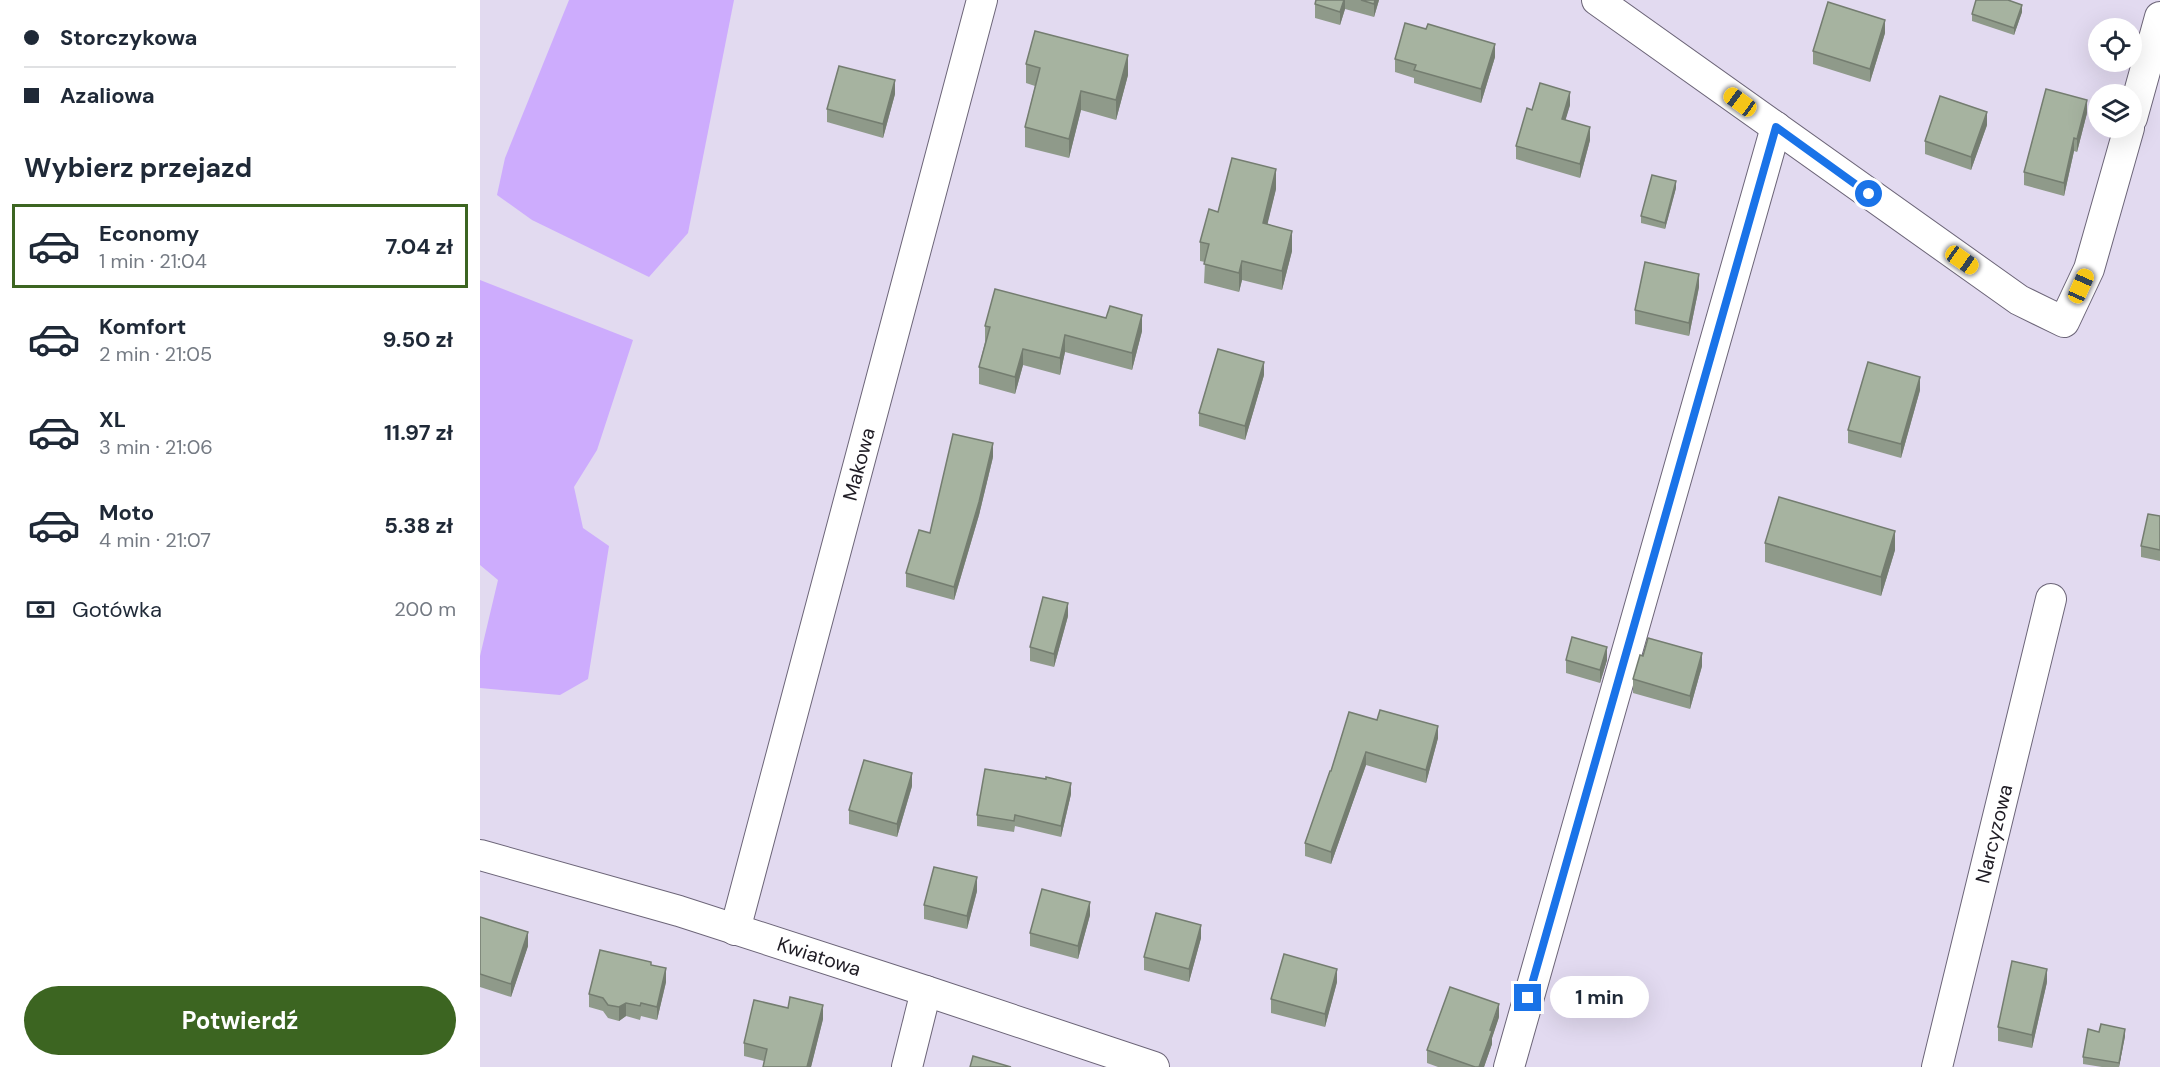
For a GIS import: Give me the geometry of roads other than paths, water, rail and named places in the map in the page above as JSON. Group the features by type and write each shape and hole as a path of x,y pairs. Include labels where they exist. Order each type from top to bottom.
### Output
{"street":[{"name":"Makowa","path":"735,930 982,0"},
{"path":"1597,0 2019,300 2064,322 2089,269 2126,138"},
{"path":"2141,84 2160,17"},
{"path":"1509,1067 1776,127"},
{"name":"Narcyzowa","path":"1937,1067 2051,599"},
{"name":"Kwiatowa","path":"480,855 679,911 1154,1067"},
{"path":"907,1067 926,991"}]}
